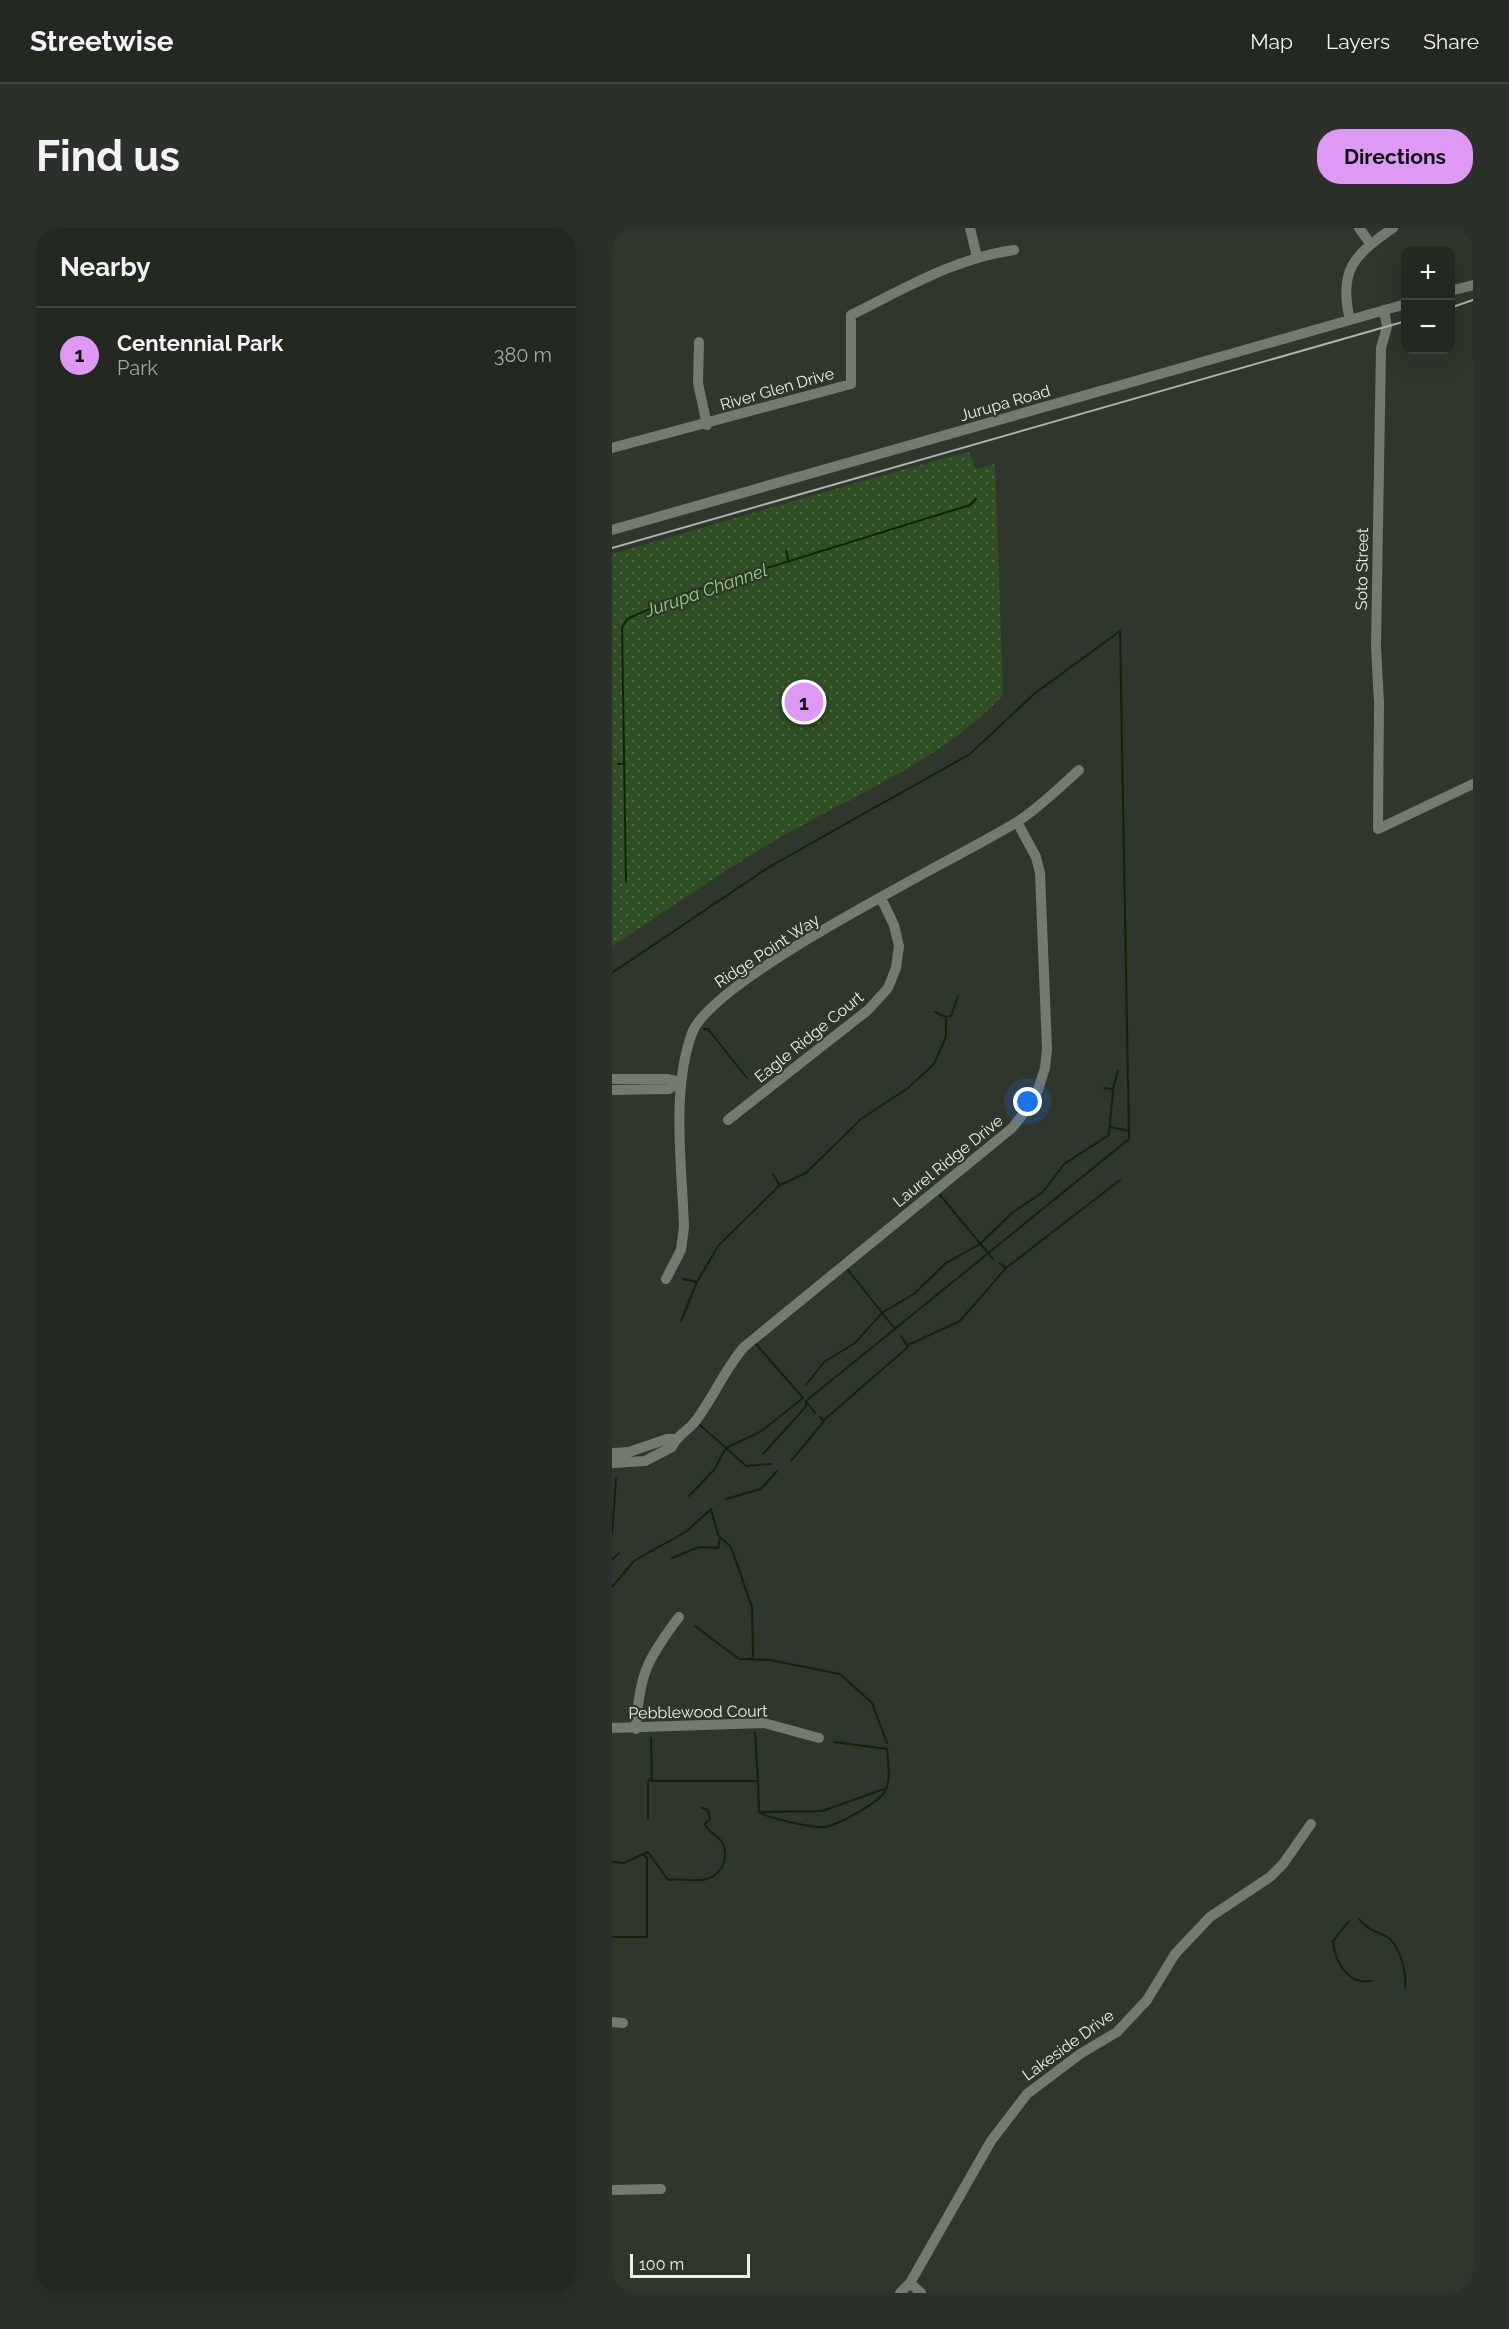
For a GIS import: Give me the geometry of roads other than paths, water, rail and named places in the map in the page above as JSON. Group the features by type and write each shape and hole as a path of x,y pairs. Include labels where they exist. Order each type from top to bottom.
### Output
{"street":[{"path":"970,228 977,257"},
{"path":"1359,228 1371,243"},
{"path":"1350,320 1346,291 1349,270 1355,258 1371,243 1393,228"},
{"name":"River Glen Drive","path":"612,448 707,425 851,384 851,315 945,268 977,257 1014,250"},
{"path":"1455,290 1473,285"},
{"name":"Jurupa Road","path":"612,530 1401,305"},
{"name":"Soto Street","path":"1384,310 1387,327 1381,348 1376,646 1379,703 1378,829 1473,784"},
{"path":"699,342 698,383 707,425"},
{"name":"Ridge Point Way","path":"666,1279 683,1240 681,1082 683,1064 693,1030 712,1006 810,938 1017,822 1079,770"},
{"name":"Laurel Ridge Drive","path":"652,1459 672,1447 675,1439 693,1423 727,1368 744,1347 1012,1128 1035,1099 1045,1068 1047,1049 1042,890 1036,856 1017,822"},
{"name":"Eagle Ridge Court","path":"728,1120 868,1010 888,988 896,968 899,946 894,925 881,898"},
{"path":"612,1079 624,1085"},
{"path":"612,1090 624,1085 668,1079 681,1082"},
{"name":"Laurel Ridge Drive","path":"612,1453 646,1448 667,1439 675,1439"},
{"path":"612,1463 637,1463 652,1459 646,1448"},
{"path":"636,1728 638,1696 647,1663 679,1617"},
{"name":"Pebblewood Court","path":"612,1728 764,1723 819,1738"},
{"name":"Lakeside Drive","path":"900,2293 910,2283 991,2140 1027,2094 1080,2054 1117,2032 1146,2000 1175,1954 1210,1917 1270,1877 1283,1864 1311,1824"},
{"path":"612,2190 661,2189"},
{"path":"910,2283 921,2293"}],"waterway":[{"name":"Jurupa Channel","path":"626,882 622,628 627,619 683,594 970,505 976,499"},
{"name":"Jurupa Channel","path":"786,551 789,562"},
{"path":"612,973 769,867 970,754 1034,694 1120,631 1129,1139 806,1401 815,1413"},
{"name":"Jurupa Channel","path":"618,764 625,764"},
{"path":"697,1282 718,1246 780,1185 806,1173 861,1119 908,1088 934,1064 946,1037 946,1017 951,1016 958,996"},
{"path":"935,1012 946,1017"},
{"path":"704,1029 708,1029 747,1078"},
{"path":"806,1385 824,1362 855,1343 882,1313 915,1293 946,1263 980,1244 1012,1213 1043,1192 1064,1164 1109,1135 1113,1089 1118,1071"},
{"path":"1104,1088 1113,1089"},
{"path":"1111,1127 1129,1131"},
{"path":"773,1174 779,1184"},
{"path":"908,1345 960,1321 1006,1268 1120,1180"},
{"path":"940,1195 993,1259"},
{"path":"999,1263 1006,1268"},
{"path":"848,1270 895,1329"},
{"path":"681,1321 697,1282 683,1279"},
{"path":"824,1420 908,1347 901,1336"},
{"path":"756,1344 803,1398 760,1432 726,1448 746,1466 771,1464"},
{"path":"763,1454 806,1406 806,1401"},
{"path":"791,1461 824,1421 820,1417"},
{"path":"689,1496 714,1470 726,1448 700,1425"},
{"path":"726,1499 761,1489 777,1471"},
{"path":"612,1534 616,1479"},
{"path":"612,1587 634,1561 687,1531 711,1509 718,1535 731,1547 752,1607 753,1657 750,1659"},
{"path":"672,1558 699,1547 718,1548 720,1539"},
{"path":"612,1560 619,1553"},
{"path":"695,1626 739,1659 770,1660 840,1674 872,1703 887,1743"},
{"path":"755,1732 758,1781"},
{"path":"651,1738 652,1781 758,1781 759,1812 822,1811 887,1788"},
{"path":"759,1812 792,1822 826,1827 858,1812 881,1796 888,1782 887,1749 834,1742"},
{"path":"648,1818 648,1783 652,1777"},
{"path":"613,1862 624,1863 648,1852 668,1880 704,1880 711,1877 722,1867 725,1853 721,1841 706,1827 705,1824 710,1819 708,1810 702,1808"},
{"path":"612,1937 647,1937 647,1858 644,1855"},
{"path":"1359,1919 1391,1940 1399,1952 1404,1968 1405,1988"},
{"path":"1349,1921 1333,1941 1336,1957 1349,1976 1363,1981 1372,1981"}],"railway":[{"path":"1455,306 1473,300"},
{"path":"612,548 1401,322"}],"place":[{"name":"Centennial Park","path":"804,702"}]}
